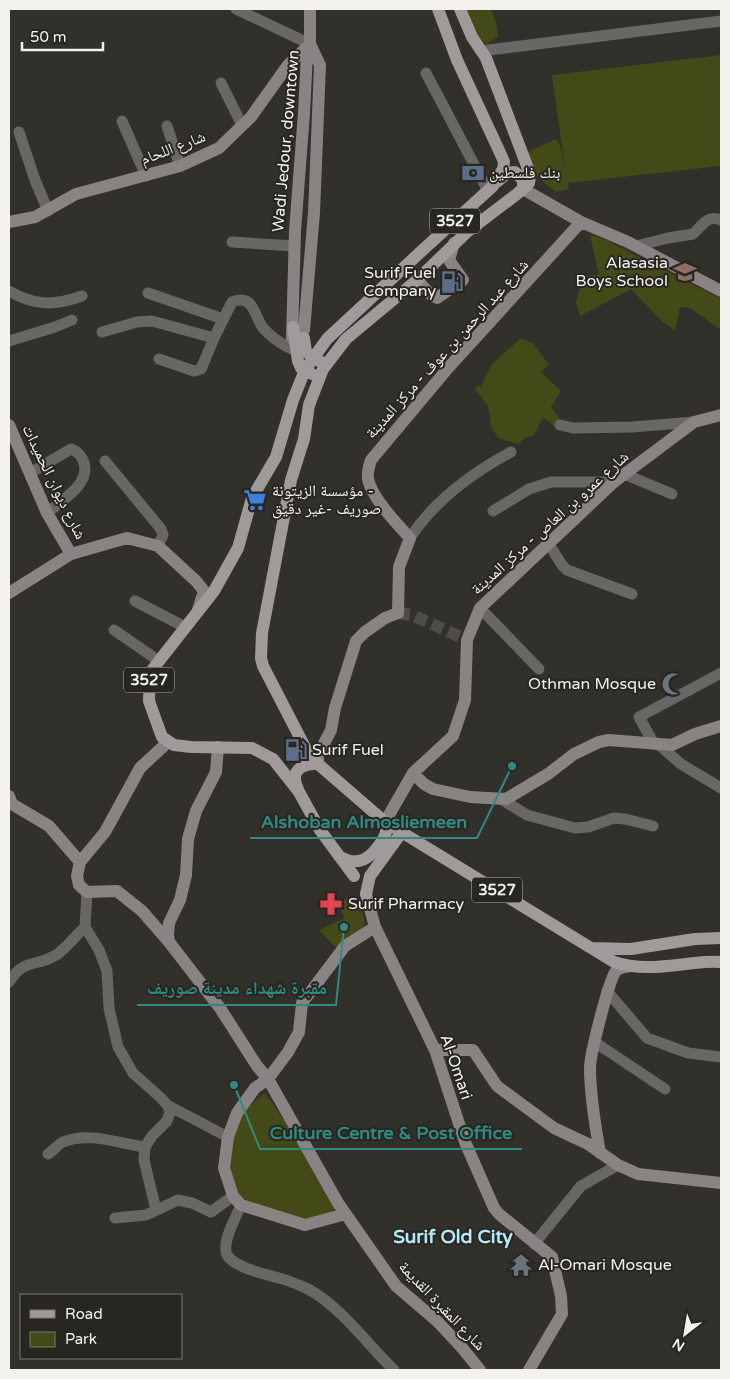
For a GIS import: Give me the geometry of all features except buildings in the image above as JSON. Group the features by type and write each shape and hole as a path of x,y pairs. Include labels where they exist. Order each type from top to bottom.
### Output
{"main road":[{"path":"310,9 310,44"},
{"name":"3527","path":"438,9 457,60 504,162 491,189"},
{"path":"460,9 472,36 482,51 527,166 530,180 523,188 582,222 636,246 721,291"},
{"name":"شارع اللحام","path":"9,222 27,220 48,211 76,194 180,166 220,148 251,117 288,65 310,44"},
{"name":"Wadi Jedour, downtown","path":"300,332 295,246 307,54 310,44"},
{"name":"Wadi Jedour, downtown","path":"292,349 300,332 314,213 320,65 310,44"},
{"name":"3527","path":"168,742 162,737 149,701 150,674 184,627 214,591 238,548 252,498 276,457 291,406 305,370 327,339 491,189 511,172 515,172 523,180 523,188 454,243 417,280 346,340 321,374 309,405 300,457 292,480 267,604 262,633 261,658 268,678 308,753 318,764 385,822 614,962 649,968 721,962"},
{"name":"شارع عبد الرحمن بن عوف - مركز المدينة","path":"410,538 391,517 370,486 368,474 371,460 449,367 582,222"},
{"path":"414,258 411,272 434,297 441,297 461,278 449,260 454,243"},
{"path":"300,332 321,362 321,374 301,368 298,361 300,332"},
{"name":"3527","path":"291,406 294,382 292,349"},
{"path":"291,406 299,407 304,411 307,420"},
{"name":"شارع عمرو بن العاص - مركز المدينة","path":"385,822 412,773 453,736 465,700 467,640 480,608 548,542 619,478 694,422 721,415"},
{"name":"شارع ديوان الحميدات","path":"9,425 47,513 71,554"},
{"path":"9,593 71,554 127,538 158,546 196,581 204,591 198,610"},
{"path":"299,792 295,780 299,769 307,764 318,764 318,755 331,730 335,708 356,641 378,622 398,613 399,567 410,538"},
{"path":"196,581 209,582 221,578"},
{"path":"412,773 433,789 470,797 501,799 513,796 525,786 548,774 574,754 599,742 610,740 672,745 695,734 721,726"},
{"path":"87,892 79,885 77,876 80,862 105,832 140,768 168,742 174,745 192,747 252,748 272,759 299,792 320,830 354,876 360,872 370,876 366,888"},
{"path":"169,942 169,923 180,900 186,875 188,839 196,811 216,772 218,747"},
{"path":"10,803 49,826 80,862"},
{"path":"339,856 354,862 372,856 385,835 387,829 385,822"},
{"path":"366,888 372,871 402,832"},
{"name":"Al-Omari","path":"366,888 375,927 435,1050 464,1142 494,1208 534,1244 552,1257 561,1296 562,1314 529,1370"},
{"name":"شارع المقبرة القديمة","path":"87,892 117,891 142,911 169,942 220,1008 257,1066 268,1079 346,1214 396,1286 438,1322 480,1370"},
{"path":"346,1214 305,1225 237,1200 224,1168 228,1138 237,1113 256,1088 268,1079 288,1052 299,1032 302,1003 345,946 375,927"},
{"path":"591,948 631,949 695,939 721,938"},
{"path":"600,1153 595,1124 590,1066 607,991 616,971 630,966"},
{"path":"435,1050 473,1050 497,1086 554,1128 588,1144 618,1165 638,1174 721,1183"}],"street":[{"path":"236,9 310,44"},
{"path":"482,51 721,21"},
{"path":"426,73 491,189"},
{"path":"220,83 242,125"},
{"path":"122,121 146,176"},
{"path":"167,126 180,166"},
{"path":"19,132 34,180 48,211"},
{"path":"636,246 693,234 708,220 716,218 721,220"},
{"path":"232,242 295,246"},
{"path":"9,290 33,302 61,302 82,296"},
{"path":"148,293 223,319"},
{"path":"159,359 192,371 198,371 203,366 214,338 232,302 240,300 252,305 264,329 282,345 292,349"},
{"path":"9,341 72,320"},
{"path":"102,332 137,322 152,320 214,338"},
{"path":"560,425 573,428 632,427 694,422"},
{"path":"30,473 71,449 81,456 85,473 81,482 73,492 47,513"},
{"path":"410,538 440,501 482,468 511,452"},
{"path":"106,461 161,529 163,537 158,546"},
{"path":"492,511 529,489 550,482 619,478 672,494"},
{"path":"548,542 567,570 632,594"},
{"path":"135,601 184,627"},
{"path":"480,608 538,669"},
{"path":"114,630 159,661"},
{"path":"721,673 639,717 656,744 681,764 721,788"},
{"path":"501,799 527,815 576,828 588,827 614,818 653,826"},
{"path":"87,892 85,927 99,950 107,971 111,1021 124,1058 139,1080 167,1105 228,1138"},
{"path":"9,982 20,967 55,956 85,927"},
{"path":"607,991 647,1038 688,1053 721,1057"},
{"path":"596,1043 665,1089"},
{"path":"156,1210 144,1160 145,1148 152,1136 169,1118 170,1112 167,1105"},
{"path":"48,1154 62,1142 81,1138 107,1139 145,1148"},
{"path":"534,1244 581,1186 618,1165"},
{"path":"115,1218 146,1215 178,1200 192,1203 211,1212 237,1200"},
{"path":"237,1200 226,1241 226,1251 230,1258 258,1274 280,1278 308,1289 331,1306 394,1370"}],"green space":[{"path":"465,9 491,9 497,26 498,37 486,44 474,33"},
{"path":"721,55 721,166 568,183 569,189 556,192 534,172 528,152 556,139 560,145 565,169 552,75"},
{"path":"590,236 596,236 608,241 721,299 721,330 690,308 680,307 675,331 661,320 631,289 580,316 576,302 583,277 599,274"},
{"path":"521,338 534,344 549,365 541,372 561,391 551,407 561,420 557,428 543,417 534,435 525,438 518,444 498,438 491,426 488,406 475,389 477,386 481,386 492,364"},
{"path":"348,898 354,903 360,903 365,923 360,931 338,950 319,930 345,918 337,904"},
{"path":"265,1093 347,1210 306,1221 239,1198 227,1168 229,1149 240,1113"}],"tunnel":[{"path":"398,613 412,615 467,640"}],"place":[{"name":"بنك فلسطين","path":"473,173"},
{"name":"Alasasia Boys School","path":"685,272"},
{"name":"Surif Fuel Company","path":"452,282"},
{"name":"مؤسسة الزيتونة - صوريف -غير دقيق","path":"255,500"},
{"name":"Othman Mosque","path":"673,684"},
{"name":"Surif Fuel","path":"296,750"},
{"name":"Alshoban Almosliemeen","path":"512,766"},
{"name":"Surif Pharmacy","path":"331,904"},
{"name":"مقبرة شهداء مدينة صوريف","path":"344,927"},
{"name":"Culture Centre & Post Office","path":"234,1085"},
{"name":"Al-Omari Mosque","path":"521,1265"}],"district":[{"name":"Surif Old City","path":"453,1237"}]}
